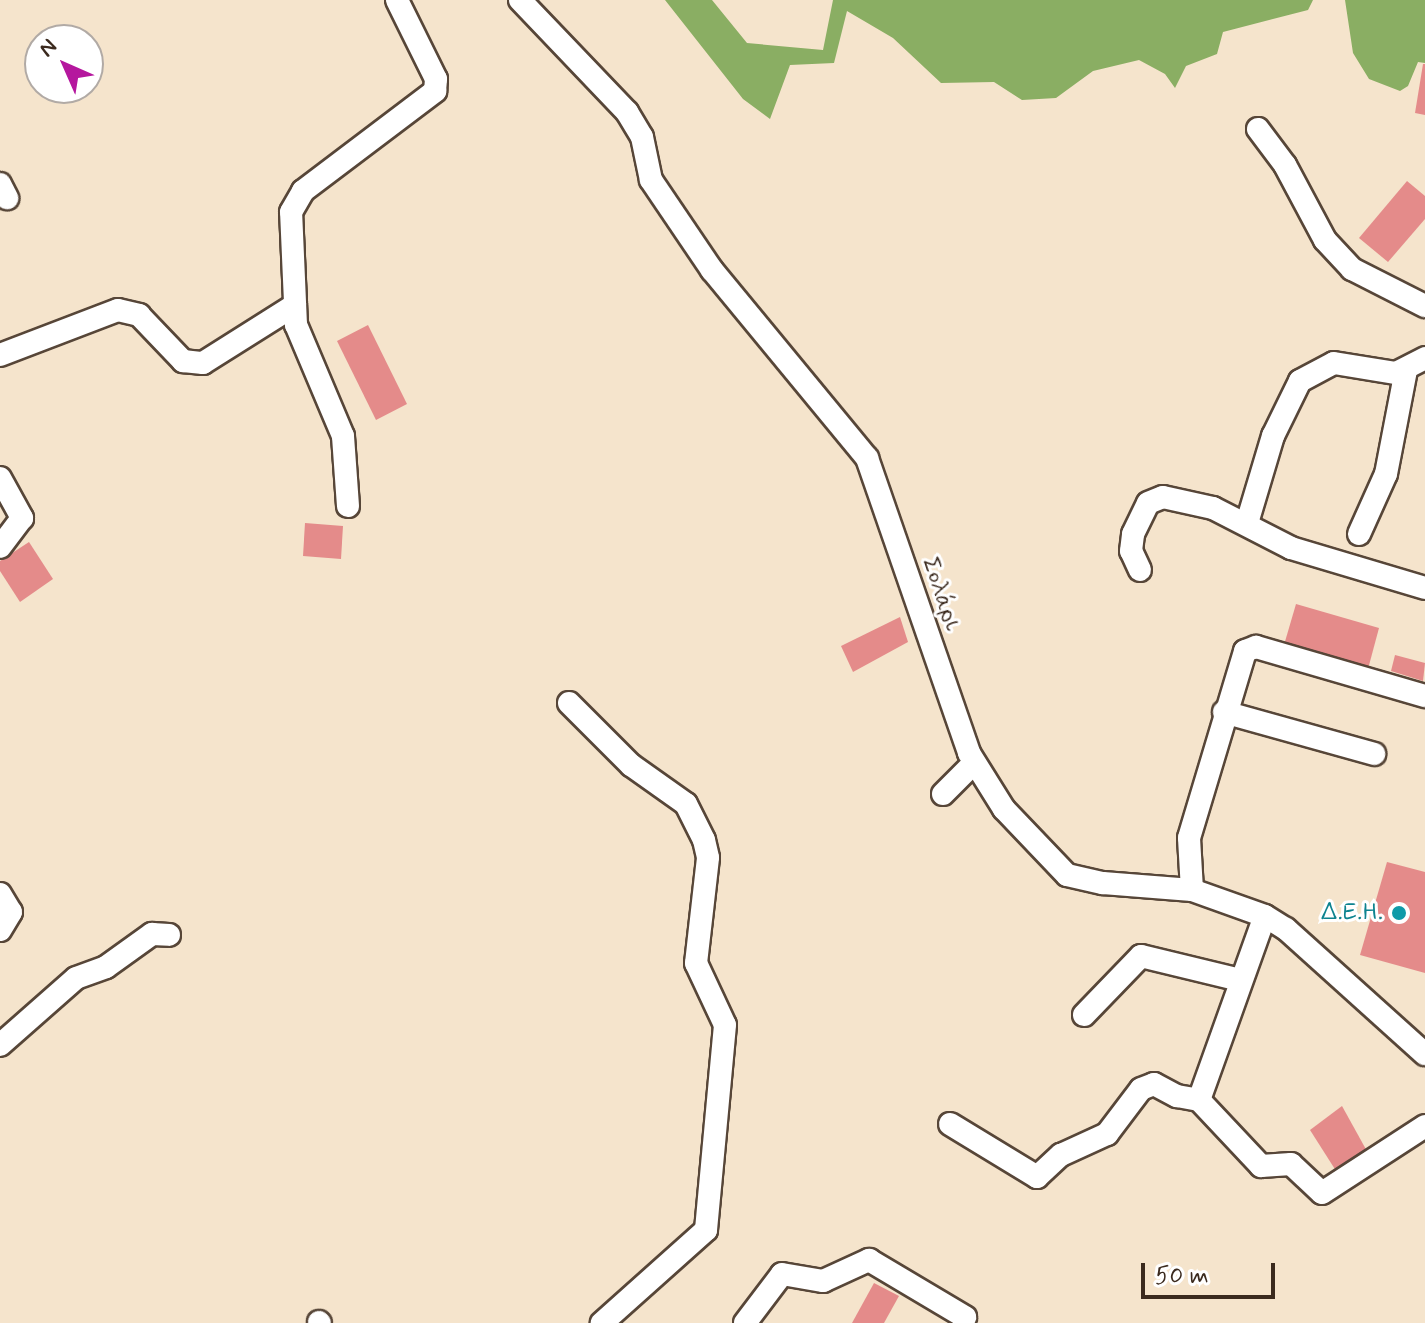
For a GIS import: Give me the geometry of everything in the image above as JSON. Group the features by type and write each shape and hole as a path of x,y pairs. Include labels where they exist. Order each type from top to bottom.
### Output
{"street":[{"path":"348,506 343,436 299,339 290,224 296,200 435,91 436,79 397,0"},
{"name":"Σολάρι","path":"520,0 627,112 642,137 651,180 704,259 867,458 973,764 1004,809 1067,875 1103,883 1192,890 1265,916 1286,929 1425,1054"},
{"path":"1258,129 1285,165 1325,240 1352,269 1425,306"},
{"path":"0,355 118,310 139,315 183,361 203,363 295,305"},
{"path":"1247,523 1273,436 1300,381 1321,366 1345,361 1387,373 1415,364"},
{"path":"1359,534 1386,474 1415,364"},
{"path":"0,478 22,518 0,547"},
{"path":"1140,570 1131,551 1133,534 1144,508 1158,497 1213,508 1291,548 1425,588"},
{"path":"1192,890 1189,838 1224,712 1245,651 1256,647 1425,696"},
{"path":"569,703 631,765 679,797 704,840 708,858 696,963 725,1025 706,1230 602,1323"},
{"path":"1224,712 1374,754"},
{"path":"943,794 973,764"},
{"path":"0,894 11,917 0,930"},
{"path":"1199,1100 1265,916"},
{"path":"0,1045 76,978 106,967 152,934 169,935"},
{"path":"1084,1015 1141,956 1240,980"},
{"path":"950,1124 1037,1177 1061,1155 1107,1134 1145,1085 1154,1084 1177,1096 1199,1100 1261,1166 1291,1164 1322,1193 1425,1126"},
{"path":"745,1323 782,1274 823,1281 869,1260 965,1317"}],"green space":[{"path":"665,0 712,0 747,43 823,50 833,0 1313,0 1308,10 1223,32 1217,54 1186,66 1175,88 1165,74 1139,60 1093,71 1056,98 1022,100 994,82 941,83 893,38 847,11 834,63 790,65 770,119 743,99"},
{"path":"1345,0 1425,0 1425,63 1418,62 1408,86 1400,91 1369,79 1353,53"}],"building":[{"path":"1425,64 1425,115 1415,113"},
{"path":"1407,181 1425,196 1425,219 1388,262 1359,238"},
{"path":"368,325 407,404 376,420 337,341"},
{"path":"305,523 343,526 341,559 303,556"},
{"path":"29,542 53,579 20,602 0,571 0,561"},
{"path":"1296,604 1379,628 1368,669 1284,645"},
{"path":"900,617 908,642 853,672 841,646"},
{"path":"1395,655 1425,663 1423,681 1391,671"},
{"name":"Δ.Ε.Η.","path":"1387,862 1425,872 1425,973 1360,955"},
{"path":"1342,1106 1368,1153 1338,1174 1310,1130"},
{"path":"874,1283 899,1296 884,1323 852,1323"}],"place":[{"name":"Δ.Ε.Η.","path":"1399,913"}]}
